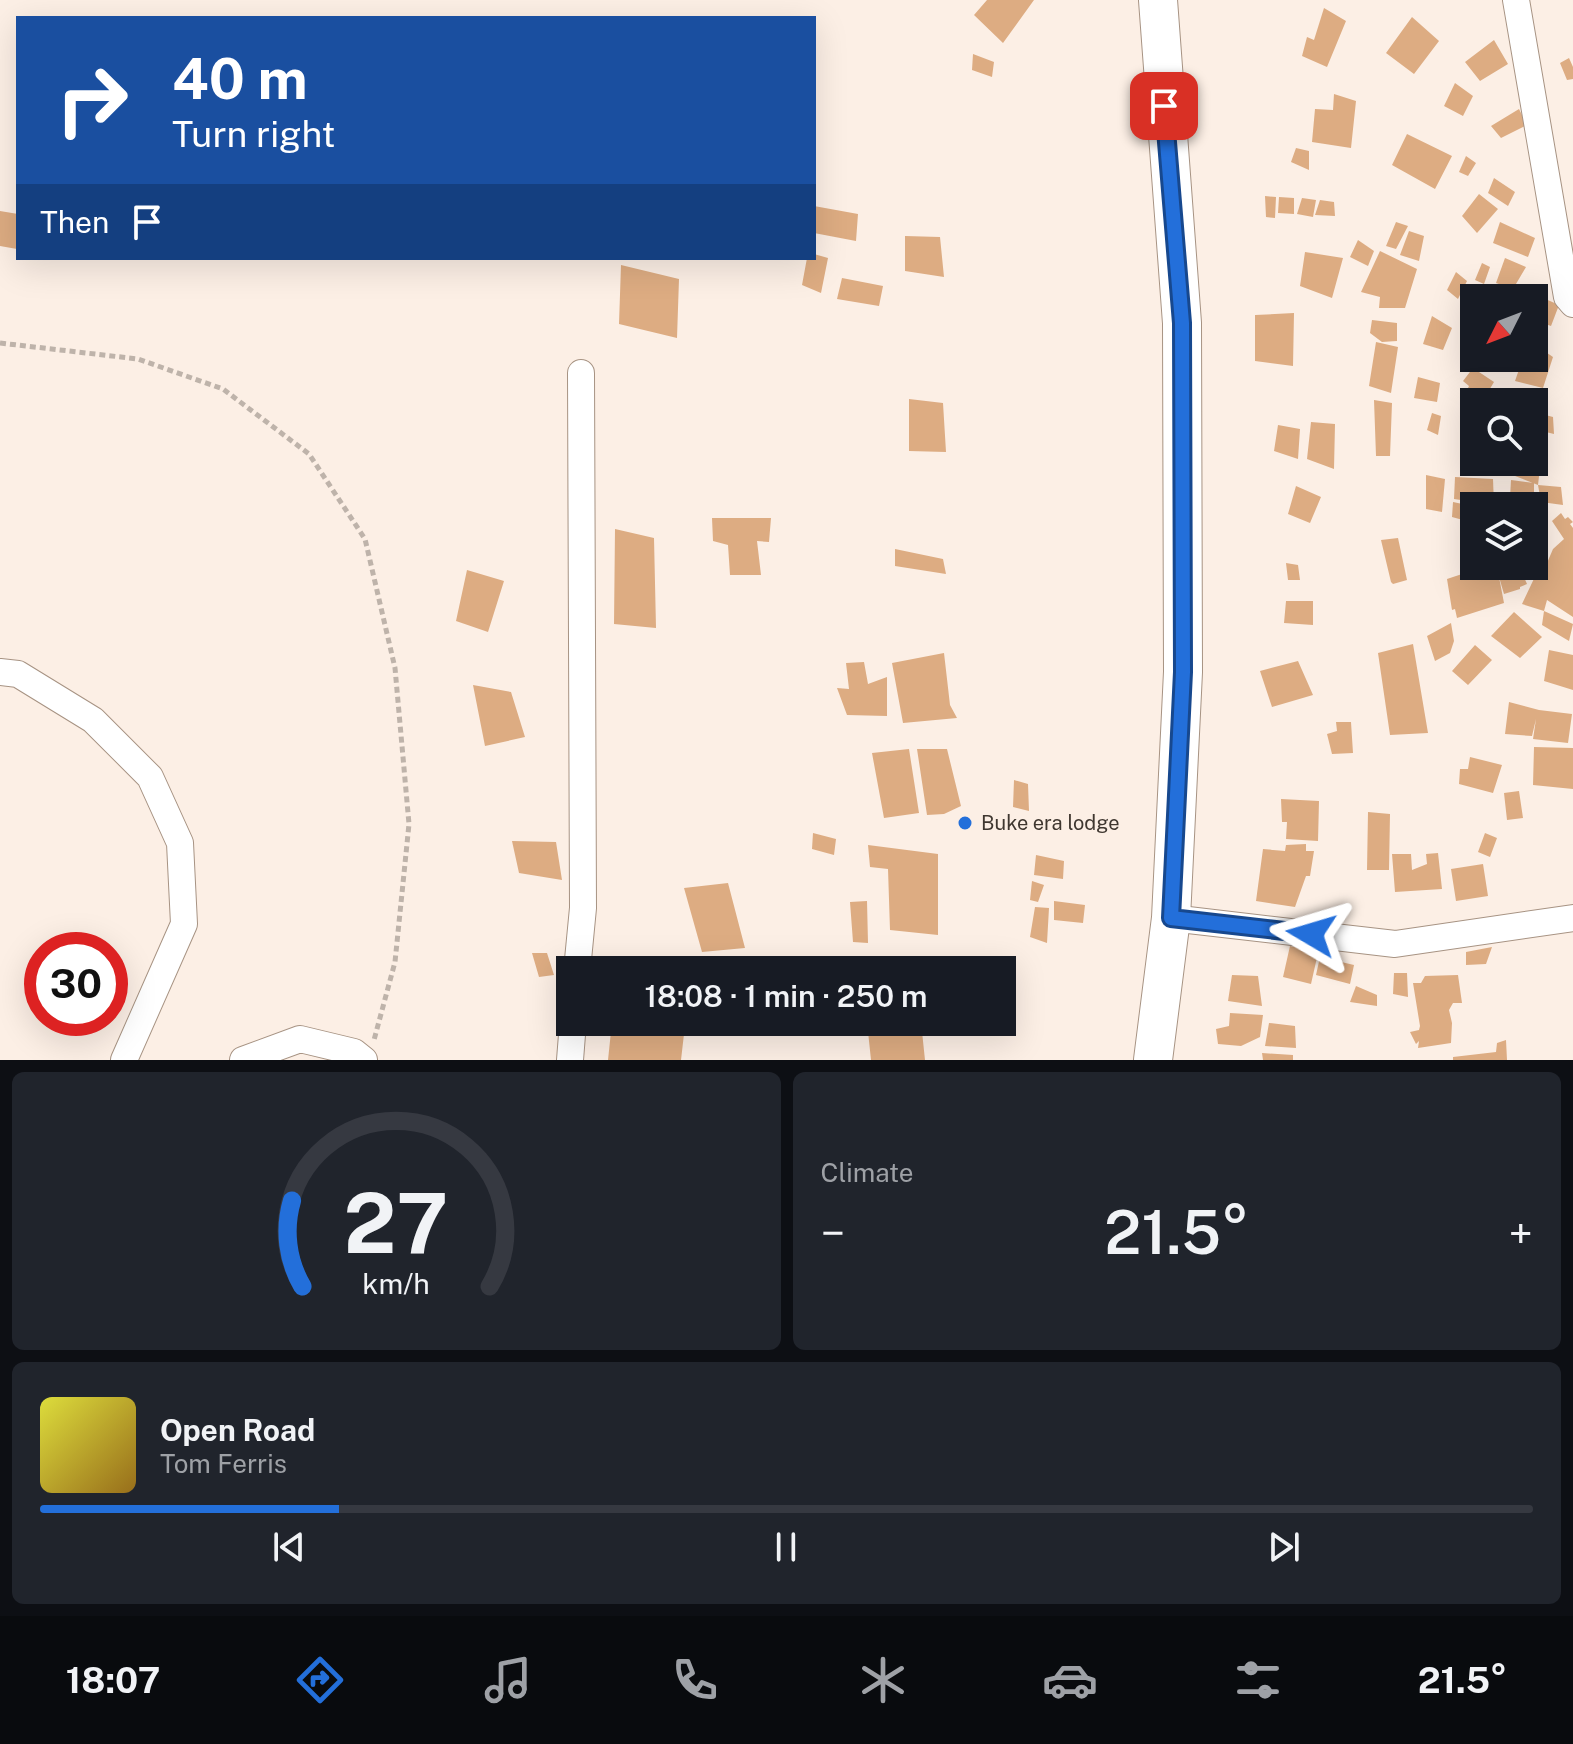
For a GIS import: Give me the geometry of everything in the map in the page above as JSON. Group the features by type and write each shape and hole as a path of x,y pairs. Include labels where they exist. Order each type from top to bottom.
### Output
{"highway":[{"path":"1153,1060 1171,918 1183,672 1182,323 1158,0"}],"street":[{"path":"1516,0 1567,297 1573,304"},
{"path":"578,956 583,908 581,373"},
{"path":"0,672 18,674 93,720 150,777 180,843 184,924 124,1060"},
{"path":"1171,918 1395,944 1573,918"},
{"path":"570,1060 572,1036"},
{"path":"243,1060 300,1039 368,1053"}],"path":[{"path":"0,343 138,359 223,389 309,454 365,539 395,668 409,824 395,962 368,1053"}],"building":[{"path":"987,0 1034,0 1003,43 974,15"},
{"path":"1324,8 1346,21 1327,67 1302,56 1307,37 1314,40"},
{"path":"1412,17 1439,41 1414,74 1386,53"},
{"path":"1494,40 1508,64 1480,81 1465,62"},
{"path":"973,54 994,62 992,77 972,70"},
{"path":"1569,58 1573,79 1567,80 1560,63"},
{"path":"1455,83 1473,96 1463,116 1444,106"},
{"path":"1334,94 1356,101 1351,148 1312,142 1315,109 1333,110"},
{"path":"1519,109 1527,125 1501,138 1491,126"},
{"path":"1407,134 1452,156 1435,189 1392,165"},
{"path":"1296,148 1309,151 1309,170 1291,162"},
{"path":"1466,156 1476,163 1468,176 1459,172"},
{"path":"1494,178 1515,192 1508,206 1488,193"},
{"path":"1479,194 1498,209 1477,233 1462,216"},
{"path":"1265,196 1276,197 1275,218 1266,217"},
{"path":"1279,197 1294,198 1294,214 1278,213"},
{"path":"1302,198 1316,200 1313,217 1297,214"},
{"path":"1320,200 1334,202 1335,216 1315,215"},
{"path":"816,206 858,214 856,241 816,233"},
{"path":"0,211 16,214 16,249 0,246"},
{"path":"1396,222 1408,226 1396,249 1386,246"},
{"path":"1500,222 1535,238 1528,257 1493,243"},
{"path":"1409,231 1424,236 1419,261 1400,255"},
{"path":"905,236 940,237 944,277 905,271"},
{"path":"1358,240 1374,251 1368,266 1350,257"},
{"path":"1380,251 1417,269 1405,308 1379,308 1380,297 1361,292"},
{"path":"1305,252 1343,258 1332,298 1300,286"},
{"path":"816,255 828,258 821,293 802,285 807,260 816,260"},
{"path":"1505,258 1526,267 1516,284 1496,283"},
{"path":"1482,263 1490,267 1484,284 1475,280"},
{"path":"621,265 679,279 677,338 619,324"},
{"path":"1456,272 1467,281 1460,284 1458,299 1447,290"},
{"path":"842,278 883,286 879,306 837,299"},
{"path":"1548,300 1559,305 1551,326 1548,325"},
{"path":"1294,313 1293,366 1255,361 1255,315"},
{"path":"1432,316 1452,328 1443,350 1423,344"},
{"path":"1372,320 1397,323 1397,341 1382,342 1370,333"},
{"path":"1376,342 1398,347 1391,393 1369,386"},
{"path":"1548,354 1553,357 1543,388 1515,381 1518,372 1548,372"},
{"path":"1470,372 1479,372 1494,382 1490,388 1468,388 1463,381"},
{"path":"1418,377 1440,383 1437,402 1414,398"},
{"path":"909,399 943,403 946,452 909,451"},
{"path":"1374,400 1392,403 1390,456 1376,456"},
{"path":"1432,413 1441,416 1438,435 1427,430"},
{"path":"1548,416 1553,417 1554,434 1548,432"},
{"path":"1311,422 1335,424 1334,469 1307,459"},
{"path":"1278,425 1300,429 1298,459 1274,451"},
{"path":"1426,475 1445,479 1442,512 1426,509"},
{"path":"1515,476 1539,476 1538,485"},
{"path":"1455,477 1493,479 1494,492 1460,492 1460,500 1454,499"},
{"path":"1511,480 1534,483 1534,492 1510,492"},
{"path":"1538,485 1561,487 1563,505 1548,503 1548,492 1539,492"},
{"path":"1296,486 1321,497 1310,523 1288,514"},
{"path":"1453,502 1460,503 1460,519 1452,517"},
{"path":"1561,513 1573,522 1570,524 1573,528 1573,617 1547,600 1544,611 1522,604 1533,580 1548,580 1548,561 1553,549 1564,539 1552,521"},
{"path":"712,518 771,518 769,542 757,541 761,575 730,575 728,545 713,541"},
{"path":"615,529 654,538 656,628 614,624"},
{"path":"1398,538 1407,580 1393,584 1381,540"},
{"path":"895,549 943,559 946,574 895,566"},
{"path":"1286,563 1298,565 1300,580 1288,580"},
{"path":"467,570 504,581 488,632 456,621"},
{"path":"1460,575 1460,580 1500,580 1504,603 1457,618 1455,609 1452,610 1447,579"},
{"path":"1500,580 1525,580 1527,584 1520,589 1504,594"},
{"path":"1286,601 1313,601 1313,625 1284,623"},
{"path":"1544,611 1573,624 1569,641 1542,625"},
{"path":"1514,612 1542,637 1520,658 1491,636"},
{"path":"1451,623 1454,641 1450,653 1435,661 1427,636"},
{"path":"1413,644 1428,733 1390,735 1378,653"},
{"path":"1475,645 1492,660 1468,685 1452,671"},
{"path":"1549,650 1573,655 1573,690 1544,681"},
{"path":"944,653 950,705 957,718 903,723 892,663"},
{"path":"1298,661 1313,695 1272,707 1260,671"},
{"path":"864,662 868,684 887,677 887,716 847,715 837,688 849,689 846,663"},
{"path":"473,685 511,692 525,737 485,746"},
{"path":"1509,702 1572,714 1568,743 1533,739 1536,719 1532,736 1505,734"},
{"path":"1336,722 1351,722 1353,753 1332,754 1327,734 1337,731"},
{"path":"1534,747 1573,748 1573,789 1533,785"},
{"path":"909,749 919,813 884,818 872,753"},
{"path":"917,749 947,749 961,806 944,814 927,815"},
{"path":"1470,757 1502,765 1493,793 1459,784 1460,769 1468,769"},
{"path":"1014,780 1028,784 1029,811 1013,807"},
{"path":"1519,791 1523,818 1507,820 1504,793"},
{"path":"1281,799 1319,801 1318,841 1286,839 1287,822 1282,822"},
{"path":"1368,812 1390,814 1389,870 1367,870"},
{"path":"813,833 836,839 834,855 812,849"},
{"path":"1485,833 1497,838 1490,857 1478,852"},
{"path":"512,841 556,842 562,880 519,873"},
{"path":"1306,844 1306,851 1314,851 1310,876 1306,876 1295,907 1256,901 1263,849 1285,851 1286,845"},
{"path":"868,845 938,854 938,935 890,930 888,869 870,867"},
{"path":"1438,853 1442,889 1395,892 1392,854 1411,854 1412,870 1427,864 1426,854"},
{"path":"1036,855 1064,861 1063,879 1034,875"},
{"path":"1483,864 1488,896 1456,901 1451,869"},
{"path":"1032,881 1044,885 1038,902 1030,900"},
{"path":"728,883 745,948 702,952 684,888"},
{"path":"867,901 868,943 853,942 850,902"},
{"path":"1054,901 1085,905 1083,923 1054,920"},
{"path":"1035,907 1049,908 1047,943 1030,937"},
{"path":"1290,946 1318,953 1311,984 1283,977"},
{"path":"1492,947 1486,964 1466,965 1466,952"},
{"path":"532,953 547,953 554,975 539,977"},
{"path":"1320,957 1354,965 1350,984 1316,975"},
{"path":"1394,973 1407,973 1408,997 1393,994"},
{"path":"1232,975 1258,976 1262,1006 1228,1001"},
{"path":"1458,975 1462,1003 1453,1003 1449,1010 1451,1043 1418,1048 1419,1041 1416,1044 1410,1032 1419,1030 1420,1026 1413,983 1421,983 1425,976"},
{"path":"1356,986 1377,995 1377,1006 1350,1002"},
{"path":"1230,1013 1263,1015 1260,1037 1241,1046 1218,1044 1216,1029 1229,1026"},
{"path":"1269,1023 1295,1026 1296,1048 1265,1046"},
{"path":"611,1036 684,1036 681,1060 608,1060"},
{"path":"868,1036 922,1036 925,1060 871,1060"},
{"path":"1506,1040 1507,1060 1453,1060 1453,1057 1496,1052 1497,1043"},
{"path":"1262,1053 1293,1055 1293,1060 1263,1060"}],"place":[{"name":"Buke era lodge","path":"965,823"}],"route":[{"path":"1164,106 1182,323 1183,672 1171,918 1311,934"}]}
